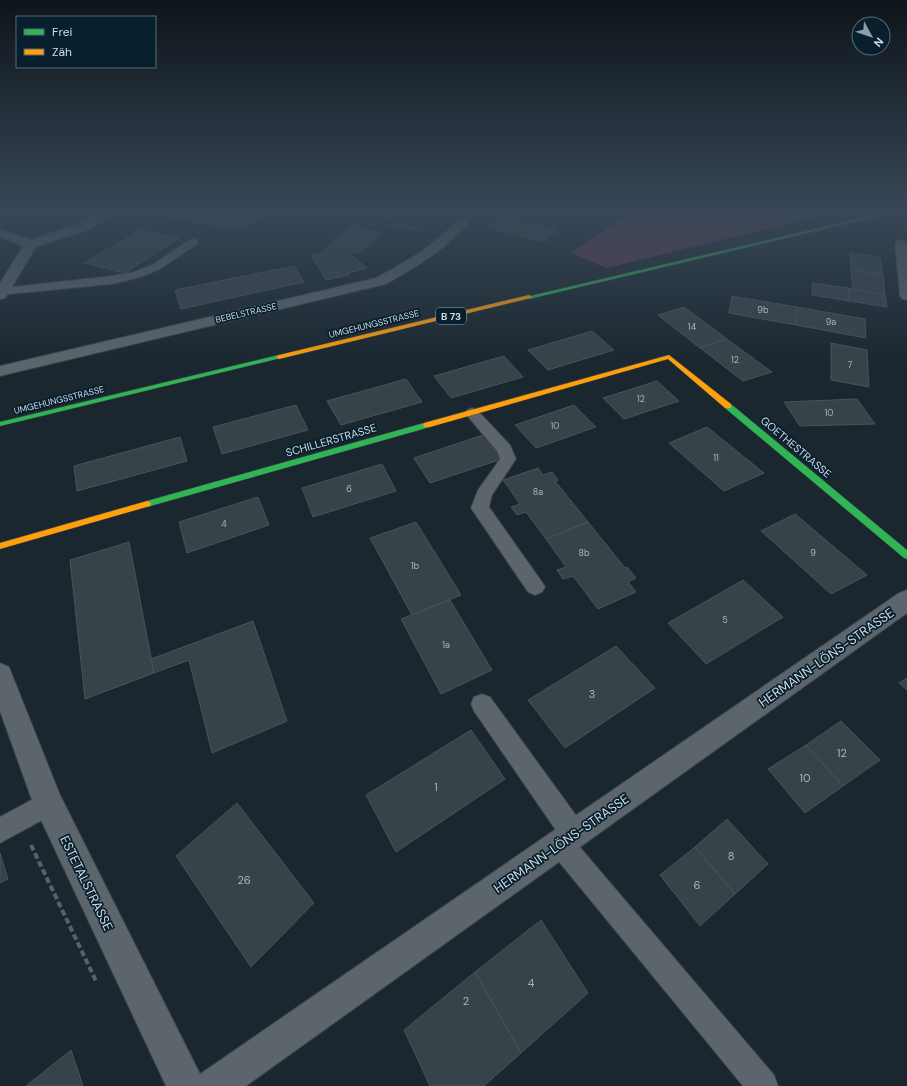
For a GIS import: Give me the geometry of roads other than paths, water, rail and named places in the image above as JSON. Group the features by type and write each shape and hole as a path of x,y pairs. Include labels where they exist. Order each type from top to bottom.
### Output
{"main road":[{"name":"UMGEHUNGSSTRASSE","path":"0,424 675,263"},
{"name":"SCHILLERSTRASSE","path":"0,546 669,357"},
{"name":"GOETHESTRASSE","path":"669,357 907,555"}],"street":[{"path":"1,293 20,263"},
{"name":"BEBELSTRASSE","path":"0,371 381,281 414,263"},
{"path":"904,263 907,296"},
{"name":"HERMANN-LÖNS-STRASSE","path":"214,1086 907,600"},
{"name":"ESTETALSTRASSE","path":"0,675 48,803 186,1086"}],"lane":[{"path":"1,293 137,276 156,268 164,263"},
{"path":"472,413 504,448 508,459 484,494 480,508 535,586"},
{"path":"482,704 567,839 762,1086"},
{"path":"0,831 48,803"}]}
